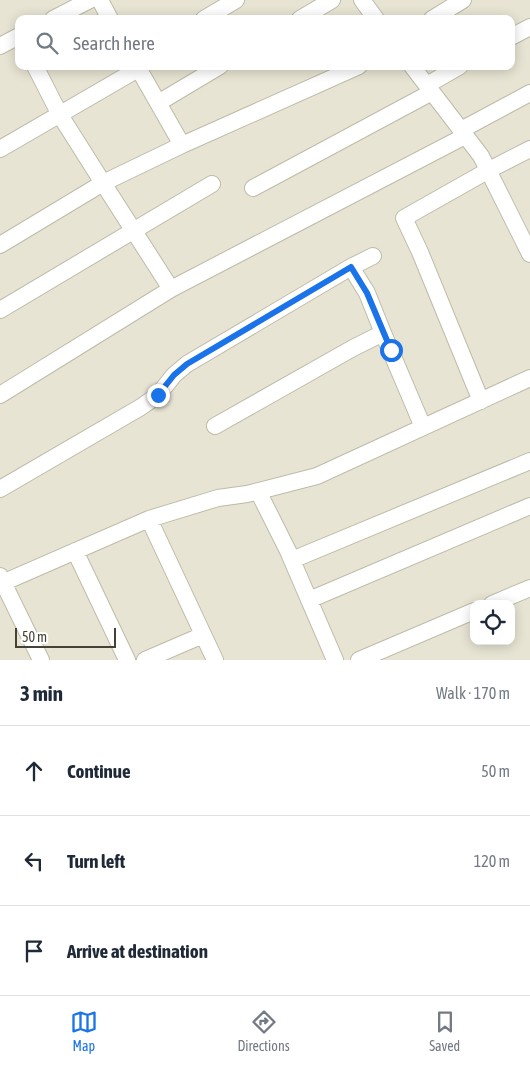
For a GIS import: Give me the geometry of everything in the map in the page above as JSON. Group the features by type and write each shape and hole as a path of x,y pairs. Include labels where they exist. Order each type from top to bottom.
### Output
{"street":[{"path":"61,15 90,0"},
{"path":"100,0 108,15"},
{"path":"211,15 236,0"},
{"path":"307,15 332,0"},
{"path":"362,0 373,15"},
{"path":"439,15 463,0"},
{"path":"515,35 530,27"},
{"path":"0,46 15,38"},
{"path":"37,70 60,115 171,289"},
{"path":"0,149 133,70"},
{"path":"140,70 182,145"},
{"path":"158,103 213,70"},
{"path":"0,245 103,183 182,145 350,70"},
{"path":"415,70 481,156 530,254"},
{"path":"253,188 429,89 455,70"},
{"path":"0,395 171,289 463,133 530,93"},
{"path":"480,401 420,252 404,218 530,149"},
{"path":"0,310 212,184"},
{"path":"0,490 141,407 158,395 174,375 187,364 351,267 373,256"},
{"path":"351,267 367,293 423,427"},
{"path":"215,426 383,333"},
{"path":"41,660 1,581 149,520 218,498 258,491 317,476 530,378"},
{"path":"292,560 530,461"},
{"path":"258,491 292,560 335,660"},
{"path":"309,600 530,506"},
{"path":"149,520 215,660"},
{"path":"75,551 127,660"},
{"path":"502,600 530,588"},
{"path":"359,660 470,614"},
{"path":"145,660 203,634"}],"shaded area":[{"path":"0,0 530,0 530,660 0,660"}],"route":[{"path":"158,395 174,375 187,364 351,267 367,293 391,350"}]}
